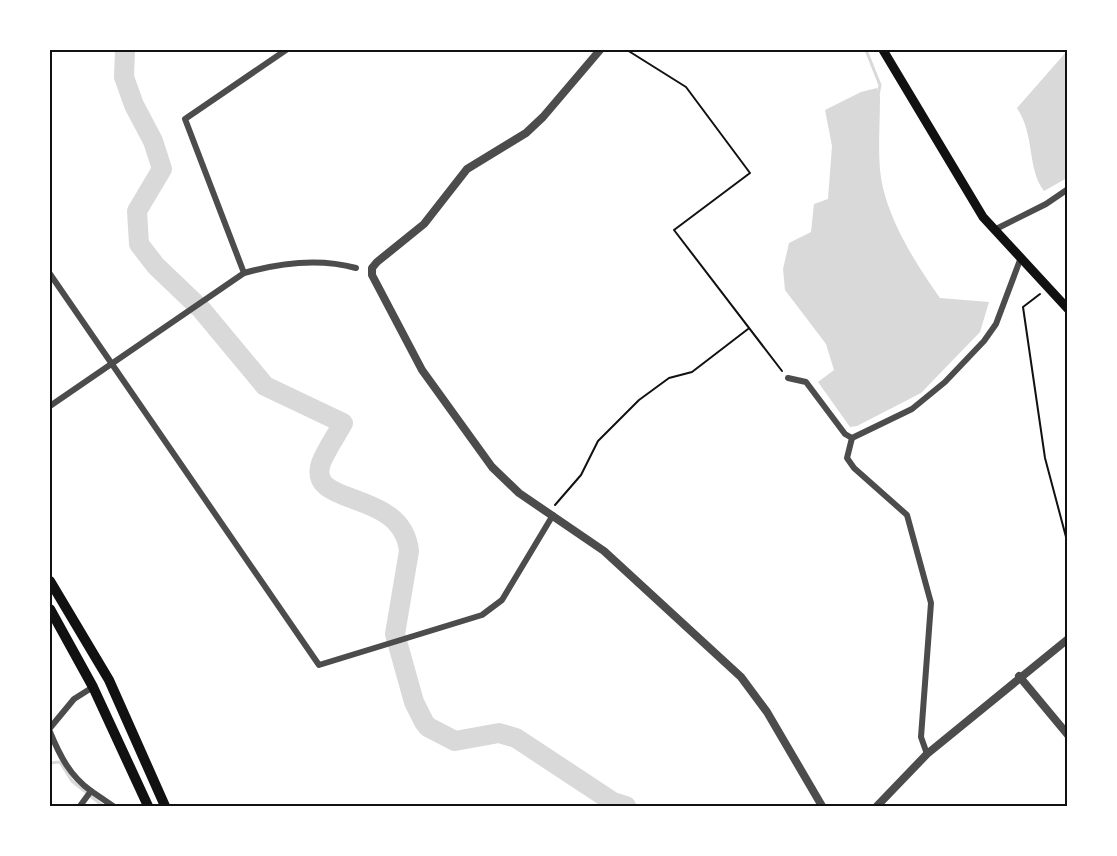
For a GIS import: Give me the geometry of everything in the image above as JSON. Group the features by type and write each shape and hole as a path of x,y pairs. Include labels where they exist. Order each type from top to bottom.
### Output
{"highway":[{"path":"50,581 109,680 165,807"},
{"path":"50,609 93,687 148,807"}],"main road":[{"path":"883,50 983,217 1020,260 1068,309"}],"street":[{"path":"244,273 184,119 286,50"},
{"path":"600,50 543,117 526,133 467,169 424,224 372,268 372,275 422,370 479,450 512,486 619,563 741,677 767,712 822,807"},
{"path":"994,230 1046,204 1068,189"},
{"path":"852,438 912,409 945,382 984,342 996,324 1020,260"},
{"path":"50,406 244,273 268,266 335,262 356,268"},
{"path":"50,274 320,665 482,615 495,607 502,600 551,514"},
{"path":"788,378 806,382 852,438"},
{"path":"852,438 847,458 854,468 907,515 931,603 921,737 927,754"},
{"path":"877,807 927,754 1019,676 1068,639"},
{"path":"1019,676 1068,735"},
{"path":"50,728 74,699 93,687"},
{"path":"50,732 59,756 76,780 90,793 112,807"},
{"path":"80,807 90,793"}],"path":[{"path":"627,50 686,87 750,173 674,230 788,378"},
{"path":"1048,288 1023,307 1045,458 1068,552"},
{"path":"551,514 581,475 598,441 639,400 669,378 692,372 748,329"}],"shaded area":[{"path":"1067,51 1067,178 1044,191 1035,173 1023,118 1017,108"},
{"path":"877,88 880,97 880,170 888,204 902,237 940,298 989,302 980,332 921,393 857,426 850,427 818,382 834,370 826,344 785,290 783,269 789,243 811,232 814,204 828,199 832,146 825,110 861,92"}],"waterway":[{"path":"125,50 124,77 134,105 153,141 162,169 137,211 139,244 156,266 201,309 265,386 343,423 321,463 320,477 327,487 374,507 390,517 403,531 409,551 395,634 414,702 424,722 428,727 455,741 499,733 516,738 613,802 626,806"},
{"path":"866,50 880,85 878,96"},
{"path":"892,50 908,50"},
{"path":"50,763 60,762 72,781 103,806"}]}
